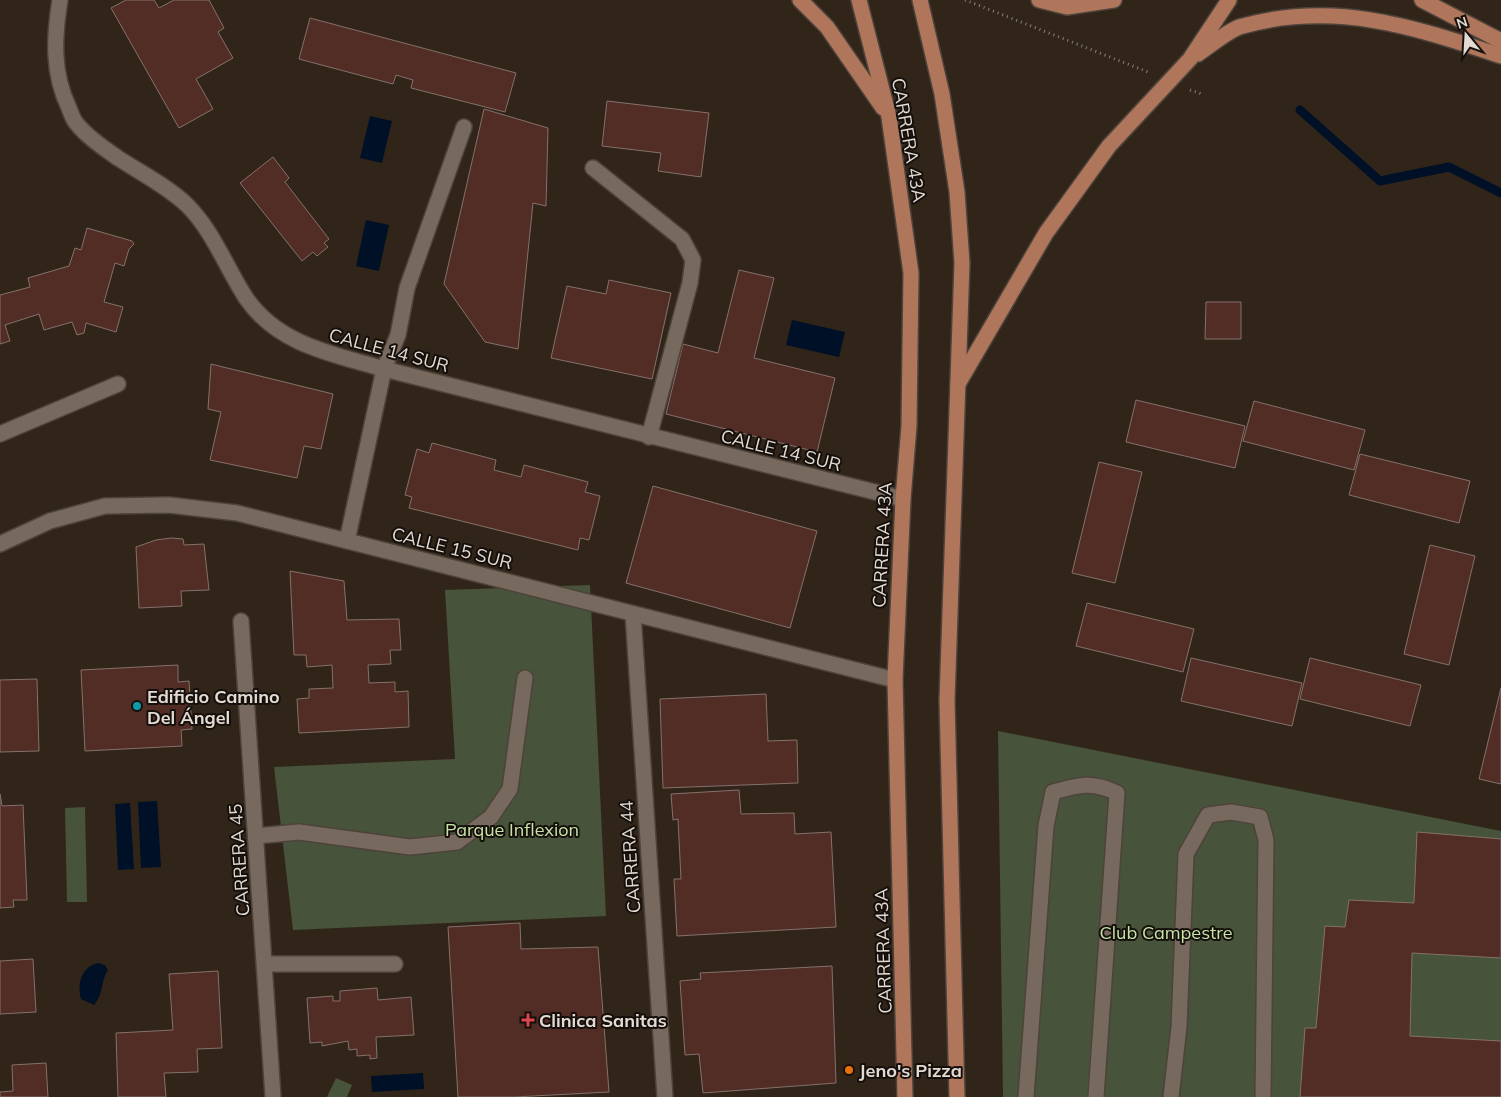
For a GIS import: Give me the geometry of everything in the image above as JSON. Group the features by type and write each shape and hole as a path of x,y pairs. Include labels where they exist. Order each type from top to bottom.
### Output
{"main road":[{"path":"800,0 827,28 889,117"},
{"name":"CARRERA 43A","path":"859,0 889,117 912,273 909,426 903,499 895,680 905,1097"},
{"path":"920,0 942,94 957,192 962,263 947,701 957,1097"},
{"path":"1039,0 1067,7 1114,0"},
{"path":"957,385 1046,233 1109,146 1190,59 1229,0"},
{"path":"1422,0 1501,41"},
{"path":"1190,59 1237,27 1275,14 1320,9 1378,15 1501,56"},
{"path":"905,1072 913,1097"}],"street":[{"name":"CALLE 14 SUR","path":"60,0 56,21 55,62 62,95 76,124 117,157 163,186 187,206 212,237 247,299 272,327 306,347 384,369 649,437 903,499"},
{"path":"347,541 384,369 398,335 407,288 464,127"},
{"path":"593,168 682,239 693,260 690,283 649,437"},
{"path":"0,434 118,384"},
{"name":"CALLE 15 SUR","path":"0,544 50,521 105,506 169,505 237,513 895,680"},
{"name":"CARRERA 44","path":"633,614 665,1097"},
{"name":"CARRERA 45","path":"241,621 273,1097"},
{"path":"256,836 299,832 410,847 457,842 491,817 510,789 525,678"},
{"path":"1026,1097 1046,826 1053,792 1072,787 1099,784 1117,793 1096,1097"},
{"path":"1171,1097 1178,1027 1186,854 1208,815 1230,812 1260,817 1266,840 1263,1097"},
{"path":"265,964 395,964"}],"path":[{"path":"965,0 1202,94"}],"green space":[{"name":"Parque Inflexion","path":"590,585 606,916 293,930 274,767 455,759 445,590"},
{"name":"Club Campestre","path":"998,731 1501,831 1501,1097 1003,1097"},
{"path":"85,807 87,902 67,902 65,808"},
{"path":"336,1078 352,1085 347,1097 327,1097"}],"water":[{"path":"370,116 392,121 382,163 360,158"},
{"path":"366,220 389,225 379,271 356,266"},
{"path":"792,320 845,332 839,357 786,345"},
{"path":"157,801 161,867 141,868 138,802"},
{"path":"130,803 134,869 118,870 115,804"},
{"path":"98,963 105,965 108,970 99,997 94,1005 81,999 80,982 84,972 92,965"},
{"path":"423,1073 424,1089 372,1092 371,1076"}],"building":[{"path":"126,0 154,0 159,8 174,0 209,0 224,28 218,32 233,58 196,79 213,109 179,128 111,8"},
{"path":"310,18 516,73 505,112 411,88 413,80 396,75 393,84 299,59"},
{"path":"607,101 709,113 701,177 658,171 661,153 602,146"},
{"path":"484,109 548,128 546,206 533,203 518,349 485,342 444,284"},
{"path":"273,157 289,178 285,182 329,239 324,243 328,247 317,256 313,252 302,261 240,183"},
{"path":"87,228 132,241 134,244 129,249 124,266 115,263 104,302 123,307 116,332 86,323 84,333 77,335 72,322 44,330 39,314 5,325 10,341 0,344 0,295 30,287 28,278 69,266 75,248 81,250"},
{"path":"739,270 774,278 754,358 835,378 817,452 666,414 683,344 718,353"},
{"path":"609,280 671,293 652,379 551,358 567,286 606,294"},
{"path":"1206,302 1241,302 1241,339 1205,339"},
{"path":"211,364 333,394 321,449 304,446 297,478 210,460 221,412 208,409"},
{"path":"1136,400 1245,426 1235,468 1126,442"},
{"path":"1254,401 1365,430 1354,470 1243,441"},
{"path":"432,443 496,460 494,470 521,477 524,465 588,482 585,492 600,496 589,540 580,538 578,550 409,508 412,497 405,495 417,449 429,453"},
{"path":"1360,454 1470,481 1459,523 1349,495"},
{"path":"1099,462 1142,472 1115,583 1072,573"},
{"path":"653,486 817,531 790,628 626,583"},
{"path":"183,539 184,545 204,544 209,590 181,591 182,606 139,608 136,547 156,540"},
{"path":"1430,545 1475,556 1449,665 1404,654"},
{"path":"290,571 344,581 347,620 399,619 401,650 390,650 391,664 368,665 369,683 395,682 395,692 408,691 409,727 299,733 297,699 309,698 309,689 333,688 332,665 307,667 306,655 294,655"},
{"path":"1087,603 1194,629 1183,672 1076,646"},
{"path":"1191,658 1302,683 1292,726 1181,701"},
{"path":"1310,658 1421,685 1410,726 1300,699"},
{"name":"Edificio Camino Del Ángel","path":"178,665 178,682 189,681 192,729 181,730 182,746 85,751 81,670"},
{"path":"37,679 39,751 0,752 0,680"},
{"path":"1501,688 1501,784 1479,779"},
{"path":"766,694 768,741 797,740 798,783 663,788 660,699"},
{"path":"739,790 741,814 794,813 795,834 831,832 836,927 677,936 674,879 681,879 678,819 673,820 671,794"},
{"path":"0,794 2,806 23,805 27,900 13,900 14,907 0,908"},
{"path":"1417,832 1501,839 1501,958 1412,953 1410,1036 1501,1041 1501,1097 1300,1097 1305,1028 1316,1028 1325,926 1345,927 1349,900 1414,903"},
{"name":"Clinica Sanitas","path":"520,923 521,949 598,947 609,1092 514,1097 458,1097 448,927"},
{"path":"33,959 36,1012 0,1014 0,961"},
{"path":"832,966 836,1083 703,1093 699,1054 685,1055 680,981 701,979 700,973"},
{"path":"218,971 222,1048 197,1049 198,1072 164,1073 166,1097 118,1097 116,1033 173,1030 169,974"},
{"path":"377,988 378,1000 411,997 414,1035 376,1037 377,1058 370,1059 370,1055 357,1056 357,1049 349,1050 348,1041 322,1046 322,1042 310,1043 307,998 333,996 333,1001 340,1001 340,991"},
{"path":"46,1063 48,1097 0,1097 0,1092 13,1091 12,1065"}],"waterway":[{"path":"1300,110 1380,181 1449,167 1501,193"}],"place":[{"name":"Edificio Camino Del Ángel","path":"137,706"},
{"name":"Clinica Sanitas","path":"528,1020"},
{"name":"Jeno's Pizza","path":"849,1070"}]}
